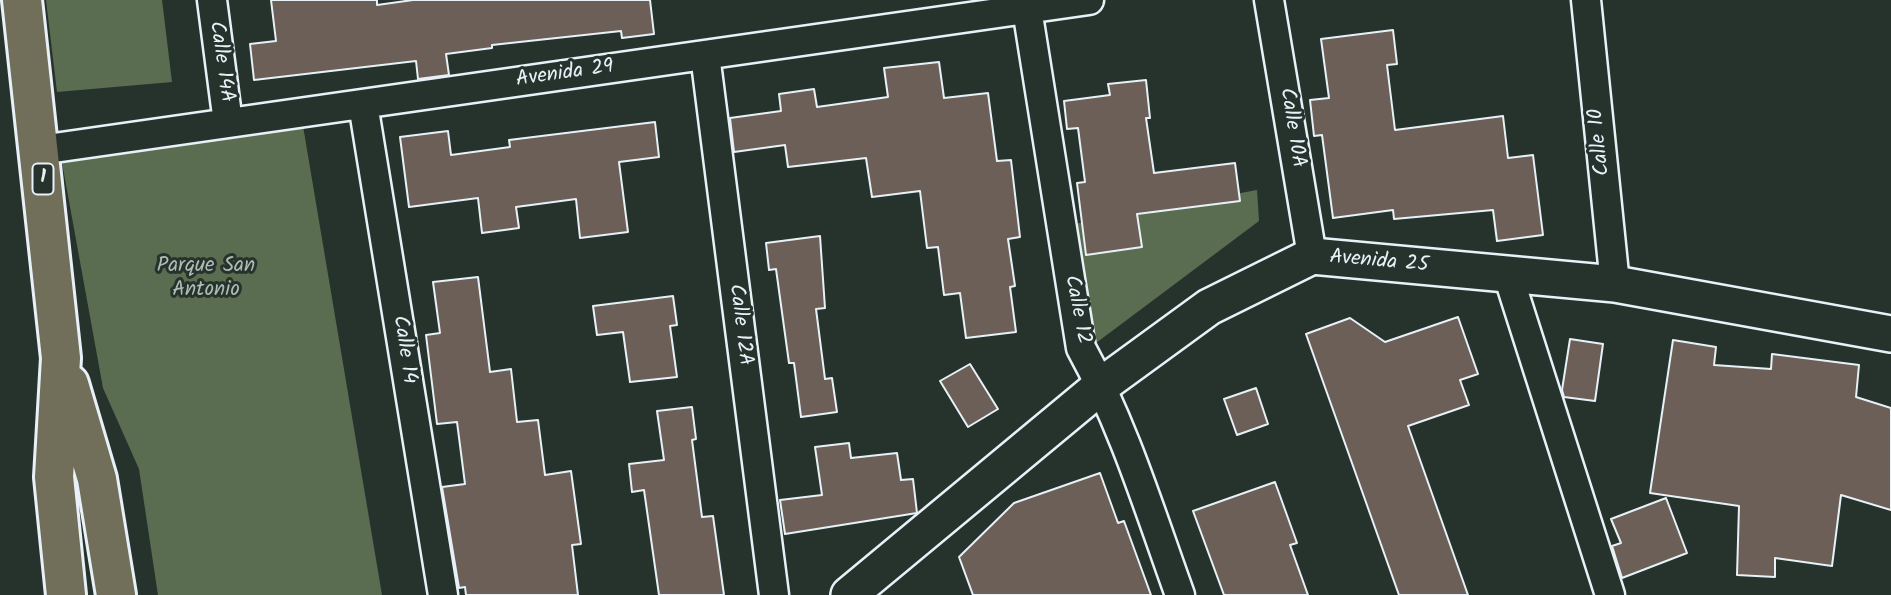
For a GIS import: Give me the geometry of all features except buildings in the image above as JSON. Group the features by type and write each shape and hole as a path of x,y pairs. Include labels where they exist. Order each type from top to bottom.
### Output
{"highway":[{"name":"1","path":"22,0 61,358 54,477 66,595"},
{"name":"1","path":"61,358 97,479 116,595"}],"street":[{"name":"Calle 14A","path":"212,0 228,123"},
{"name":"Avenida 29","path":"40,150 1089,0"},
{"name":"Calle 10A","path":"1269,0 1312,256"},
{"name":"Calle 10","path":"1586,0 1615,284"},
{"name":"Calle 12","path":"1027,9 1081,348 1102,385 1180,595"},
{"name":"Calle 12A","path":"705,55 774,595"},
{"name":"Calle 14","path":"363,104 443,595"},
{"name":"Avenida 25","path":"849,595 1102,385 1209,307 1312,256 1615,284 1891,334"},
{"path":"1508,275 1610,595"}],"green space":[{"path":"46,0 162,0 172,82 57,92"},
{"name":"Parque San Antonio","path":"303,126 382,595 158,595 139,469 103,388 61,157"},
{"path":"1257,190 1259,221 1096,343 1078,330 1069,225"}]}
